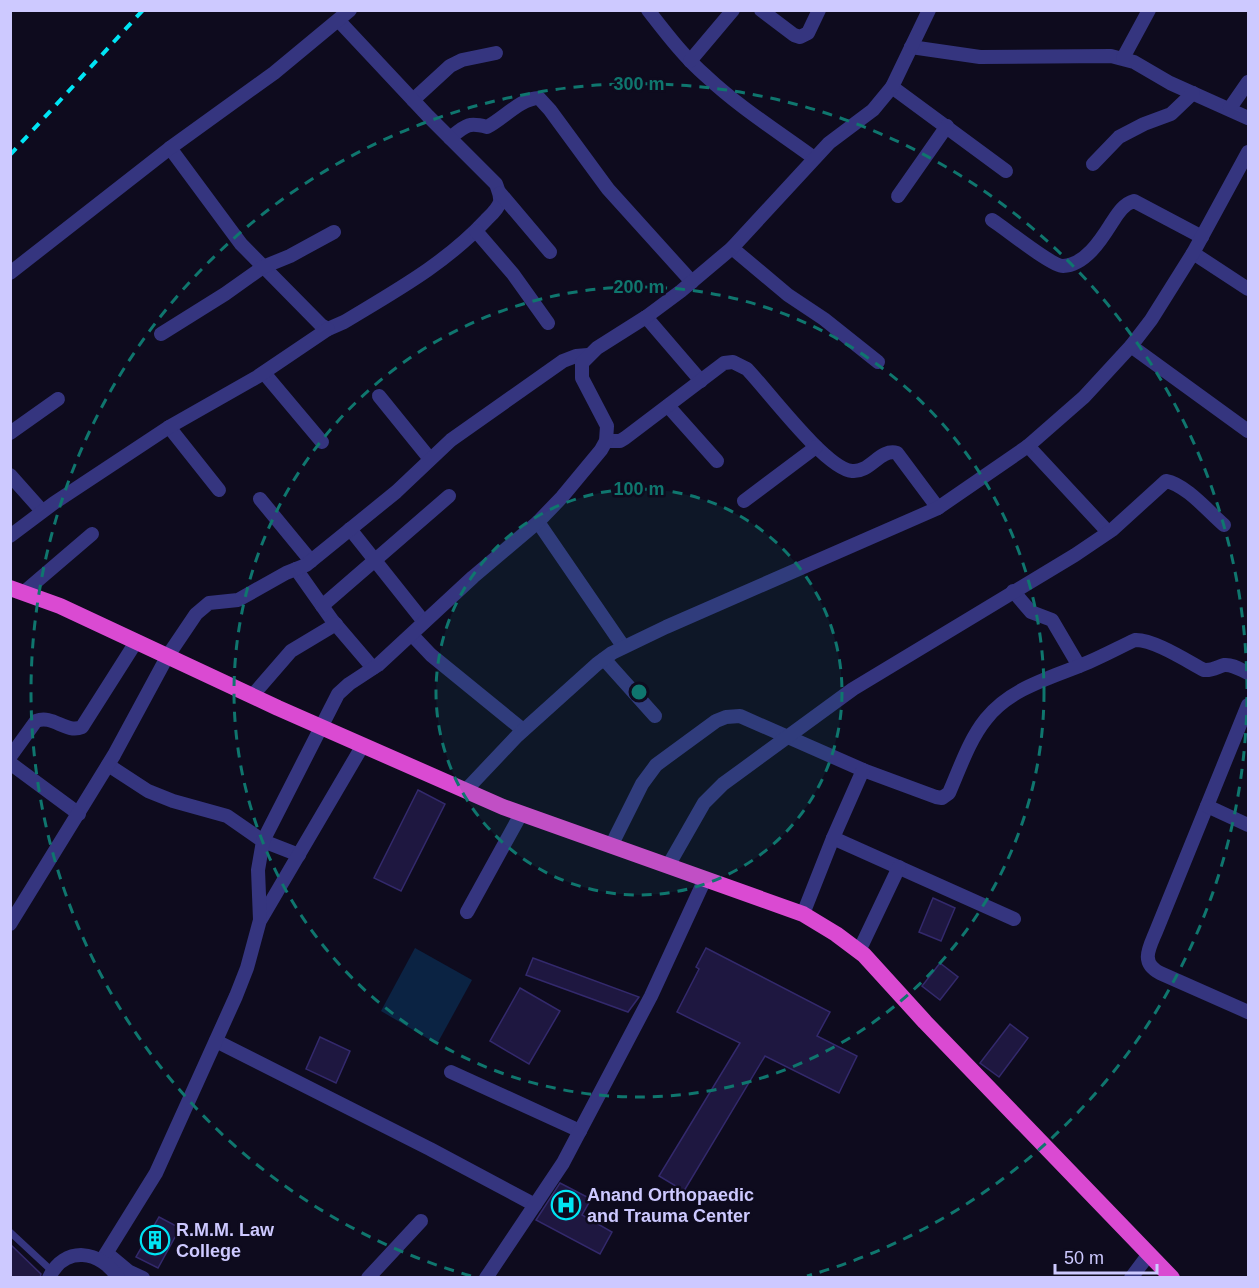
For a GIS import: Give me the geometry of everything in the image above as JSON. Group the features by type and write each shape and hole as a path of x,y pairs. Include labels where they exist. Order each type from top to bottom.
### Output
{"highway":[{"path":"17,591 60,606 252,696 520,814 803,914 836,933 859,951 1172,1278"}],"street":[{"path":"10,273 170,148 274,73 350,10"},
{"path":"648,10 690,61 727,95 814,158"},
{"path":"690,61 733,10"},
{"path":"761,10 800,37 808,33 819,10"},
{"path":"1123,58 1146,12"},
{"path":"260,920 258,870 263,841 338,694 412,635 537,522 574,484 606,441 607,426 582,378 582,363 597,348 646,317 732,248 829,142 873,110 892,87 911,47 923,13"},
{"path":"339,21 496,184 500,193 550,252"},
{"path":"911,47 980,57 1111,56 1123,58 1248,118"},
{"path":"413,100 450,66 462,60 495,53"},
{"path":"1230,108 1248,82"},
{"path":"892,87 1005,171"},
{"path":"1093,164 1119,137 1171,114 1193,93"},
{"path":"450,138 470,124 476,123 487,128 524,103 533,98 539,98 608,189 692,282"},
{"path":"898,196 946,126"},
{"path":"170,148 241,244 327,329"},
{"path":"465,791 523,730 604,658 623,646 938,508 1028,446 1084,397 1131,346 1151,320 1194,253 1248,152"},
{"path":"10,536 42,511 169,426 264,373 327,329 337,326 430,270 476,231 498,208 500,193"},
{"path":"992,220 1044,257 1064,266 1093,250 1124,207 1134,201 1202,237"},
{"path":"476,231 513,273 548,323"},
{"path":"161,334 263,267 290,256 334,232"},
{"path":"732,248 788,295 824,319 878,362"},
{"path":"1194,253 1248,289"},
{"path":"646,317 701,381"},
{"path":"1131,346 1248,431"},
{"path":"10,924 108,765 167,657 189,624 209,603 238,600 311,561 396,492 463,430 563,361 576,356 588,355"},
{"path":"606,441 620,441 724,363 738,363 759,381 816,447 837,465 857,472 865,469 885,453 892,451 897,453 938,508"},
{"path":"264,373 322,442"},
{"path":"379,396 430,459"},
{"path":"10,433 58,399"},
{"path":"668,406 717,461"},
{"path":"169,426 219,490"},
{"path":"1028,446 1108,532"},
{"path":"744,501 816,447"},
{"path":"10,475 42,511"},
{"path":"668,866 708,799 723,784 853,689 1075,555 1108,532 1166,481 1183,488 1224,525"},
{"path":"322,606 449,496"},
{"path":"260,499 311,561"},
{"path":"537,522 623,646"},
{"path":"350,529 424,622"},
{"path":"17,591 92,534"},
{"path":"296,569 322,606 373,668"},
{"path":"1013,591 1031,612 1052,620 1079,666"},
{"path":"252,696 291,651 336,624"},
{"path":"412,635 438,661 523,730"},
{"path":"611,846 648,774 672,752 716,721 726,717 740,716 863,770 936,797 946,797 983,723 993,710 1010,696 1135,640 1141,639 1204,670 1232,665 1248,673"},
{"path":"10,757 36,721 42,718 50,719 68,728 77,730 82,727 136,642"},
{"path":"604,658 655,716"},
{"path":"1248,705 1154,937 1148,959 1149,966 1160,973 1248,1012"},
{"path":"104,1256 156,1173 247,968 260,920 363,745"},
{"path":"10,763 79,814"},
{"path":"108,765 148,791 173,801 227,816 263,841 298,855"},
{"path":"803,914 863,770"},
{"path":"1207,807 1248,825"},
{"path":"467,912 520,814"},
{"path":"833,838 1014,919"},
{"path":"859,951 899,867"},
{"path":"486,1278 563,1164 651,996 705,879"},
{"path":"216,1041 535,1205"},
{"path":"451,1072 580,1131"},
{"path":"368,1278 421,1221"},
{"path":"1131,1278 1149,1254"},
{"path":"104,1256 118,1278"},
{"path":"51,1274 60,1263 70,1257 104,1256 143,1278"}],"lane":[{"path":"10,1232 51,1274"}],"water":[{"path":"415,948 472,980 437,1044 381,1011"}],"building":[{"path":"418,790 445,804 401,891 374,878"},
{"path":"933,898 955,908 941,941 919,932"},
{"path":"706,948 830,1012 817,1036 857,1056 839,1093 765,1056 684,1191 659,1176 740,1043 677,1012 699,969 696,967"},
{"path":"533,958 639,997 628,1012 526,975"},
{"path":"940,963 958,977 940,1000 922,986"},
{"path":"520,988 560,1011 529,1064 490,1041"},
{"path":"1010,1024 1028,1038 999,1077 980,1063"},
{"path":"320,1037 350,1051 336,1083 306,1069"},
{"path":"560,1183 591,1199 582,1215 612,1232 600,1254 536,1220"},
{"name":"R.M.M. Law College","path":"159,1217 180,1228 158,1268 136,1257"},
{"path":"10,1244 41,1274 40,1278 10,1278"}],"railway":[{"path":"10,155 143,10"}],"place":[{"name":"Anand Orthopaedic and Trauma Center","path":"566,1205"},
{"name":"R.M.M. Law College","path":"155,1240"}]}
